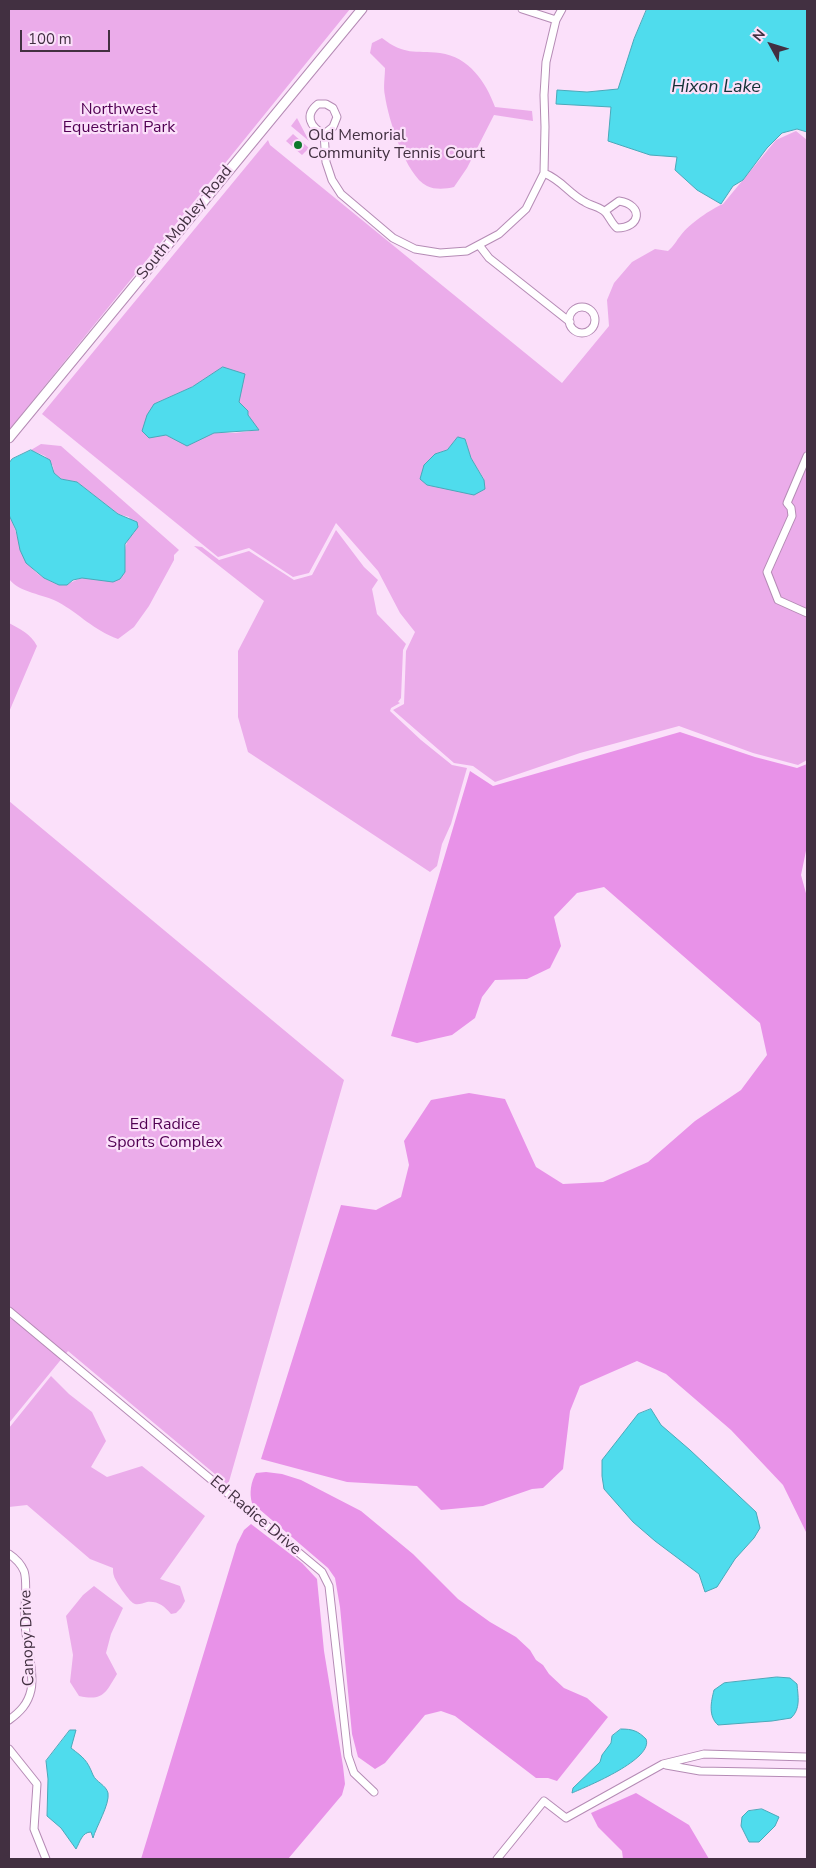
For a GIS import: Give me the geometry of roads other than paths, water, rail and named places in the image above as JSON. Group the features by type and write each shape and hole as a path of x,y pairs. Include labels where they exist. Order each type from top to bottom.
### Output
{"street":[{"name":"South Mobley Road","path":"9,438 362,9"},
{"path":"522,9 556,20"},
{"path":"324,134 326,162 332,180 341,194 393,238 415,249 440,253 467,251 500,234 526,209 544,173 546,62 556,20 562,9"},
{"path":"318,104 326,104 333,108 337,117 333,127 324,134 316,130 311,124 309,117 312,108 318,104"},
{"path":"544,173 556,178 585,203 605,211 612,224 617,228 631,225 635,220 636,210 633,205 626,202 619,201 605,211"},
{"path":"479,245 489,258 570,322"},
{"path":"807,456 788,503 792,516 767,572 778,600 807,613"},
{"name":"Ed Radice Drive","path":"9,1311 322,1572 329,1586 348,1756 354,1773 360,1781 374,1792"},
{"name":"Canopy Drive","path":"9,1554 21,1564 26,1580 25,1622 32,1679 27,1702 19,1713 9,1720"},
{"path":"9,1749 37,1784 34,1829 46,1859"},
{"path":"497,1859 544,1801 566,1818 663,1764 704,1754 807,1757"},
{"path":"663,1764 700,1771 807,1773"}],"water":[{"name":"Hixon Lake","path":"647,9 807,9 807,132 797,129 782,133 767,148 743,180 733,186 721,204 697,190 675,170 677,157 650,155 608,141 611,107 556,104 557,90 587,92 618,89 634,39"},
{"path":"223,367 245,374 239,402 248,411 248,415 259,430 214,433 187,446 166,435 149,438 142,431 147,415 154,404 192,387"},
{"path":"458,437 465,439 471,458 484,480 485,489 474,495 427,485 420,479 424,465 435,454 447,450"},
{"path":"31,450 50,460 54,473 61,479 77,482 118,514 137,522 138,527 125,544 125,572 120,579 113,582 82,578 73,580 67,585 59,585 44,578 26,563 20,550 16,530 9,515 9,463 12,459"},
{"path":"651,1409 661,1425 756,1512 760,1528 754,1538 735,1559 717,1587 705,1592 699,1574 633,1522 604,1489 602,1460 638,1414"},
{"path":"777,1677 790,1678 797,1684 798,1706 791,1718 718,1725 711,1709 714,1690 724,1683"},
{"path":"621,1729 635,1731 646,1739 646,1747 640,1755 618,1771 572,1793 573,1788 600,1762 602,1755 611,1743 612,1736"},
{"path":"70,1730 76,1730 71,1748 85,1760 94,1777 108,1793 105,1809 93,1838 91,1832 88,1832 76,1849 61,1828 47,1816 48,1779 46,1761"},
{"path":"762,1809 779,1817 775,1826 759,1842 749,1842 741,1826 742,1817 748,1811"}],"place":[{"name":"Old Memorial Community Tennis Court","path":"298,145"}],"park label":[{"name":"Northwest Equestrian Park","path":"119,119"},
{"name":"Ed Radice Sports Complex","path":"165,1134"}]}
